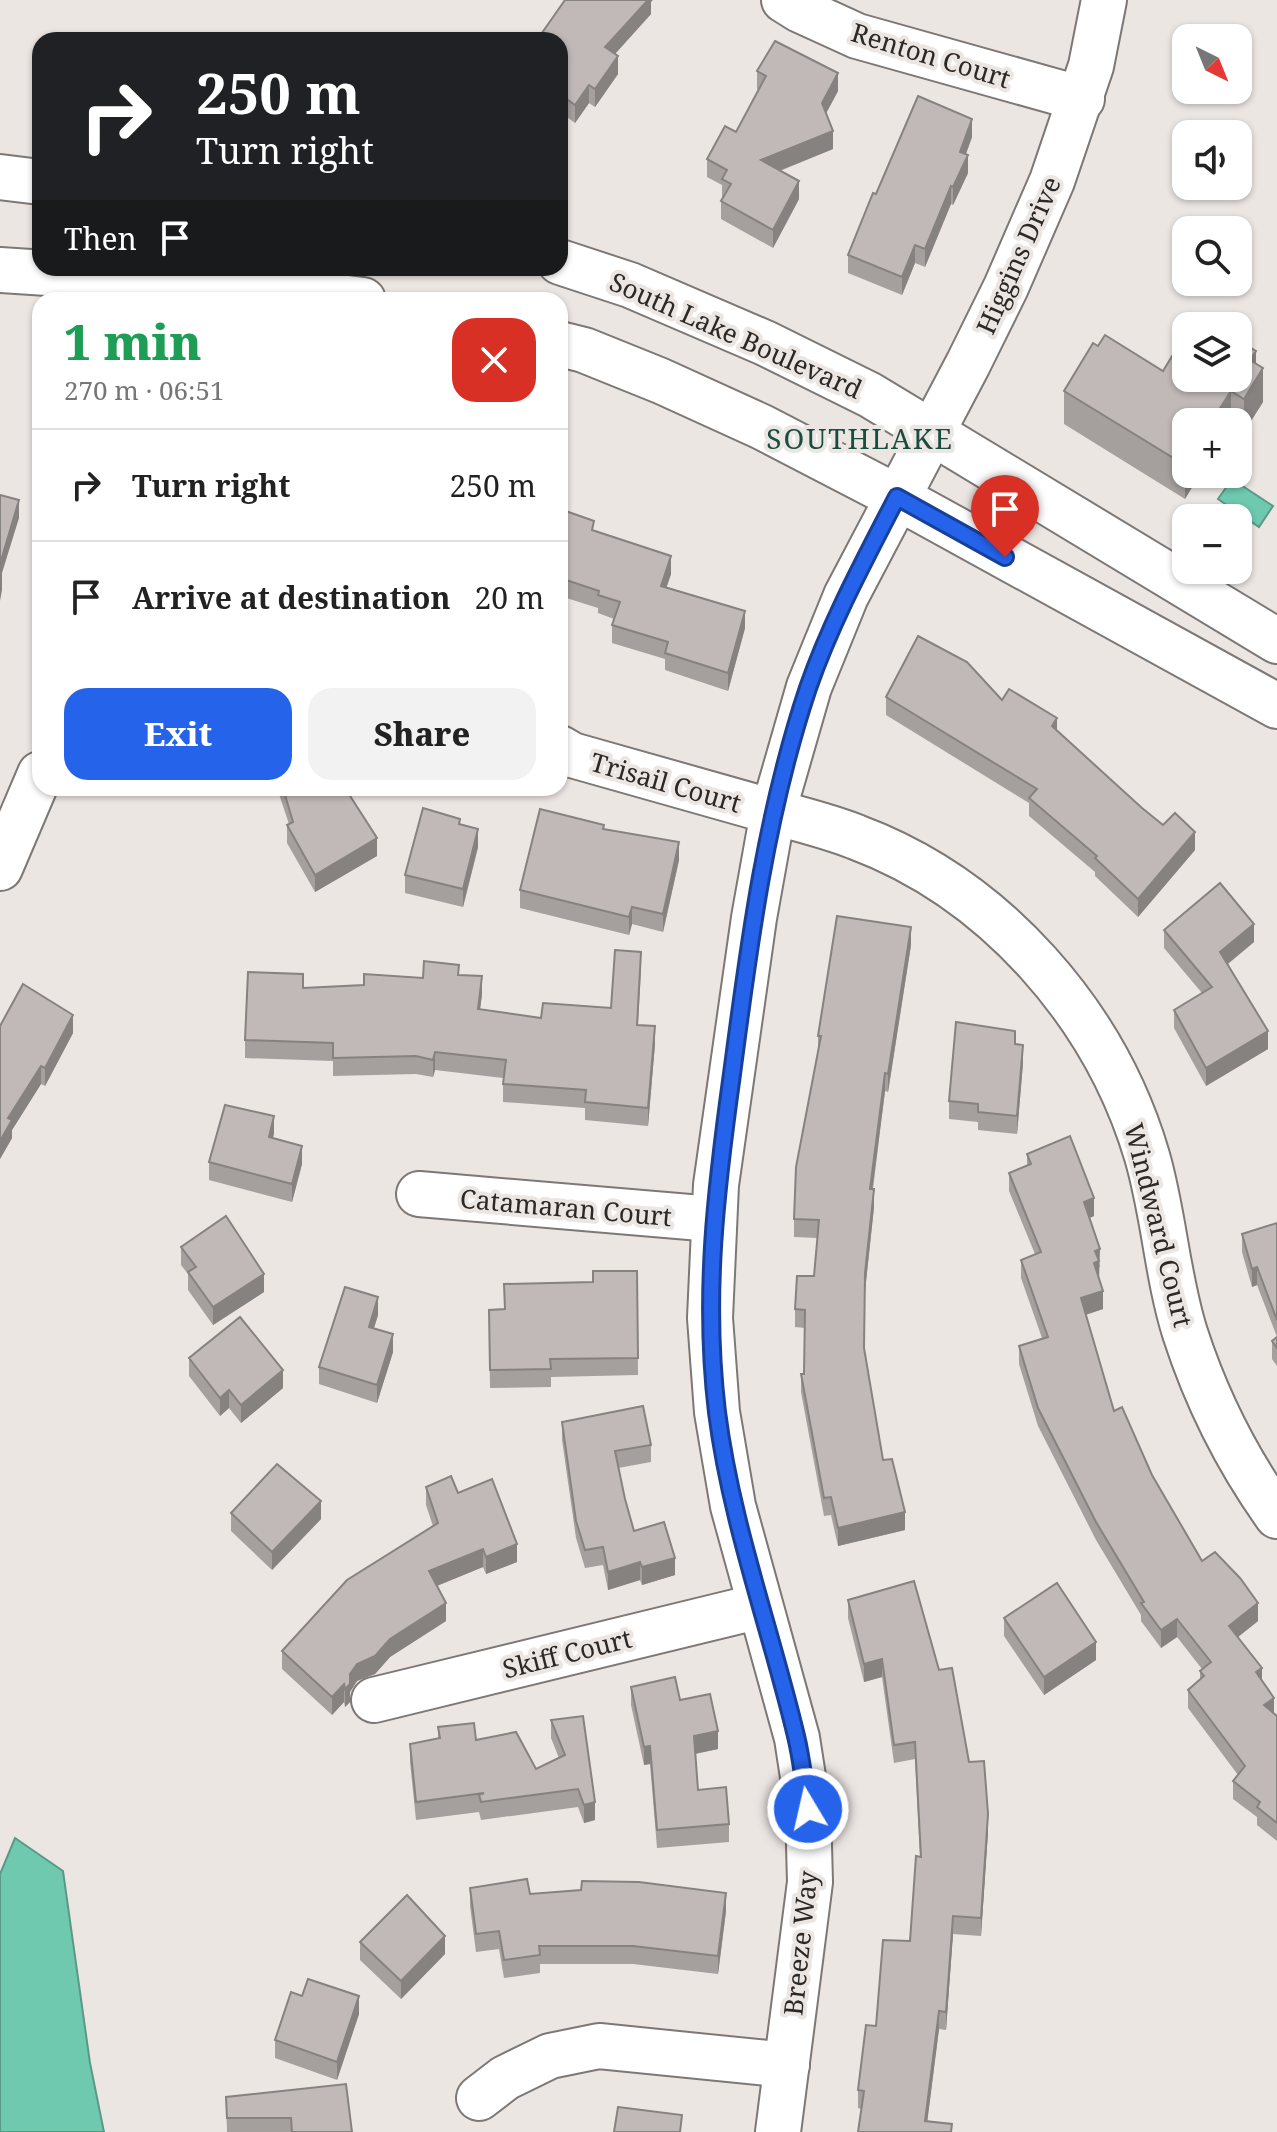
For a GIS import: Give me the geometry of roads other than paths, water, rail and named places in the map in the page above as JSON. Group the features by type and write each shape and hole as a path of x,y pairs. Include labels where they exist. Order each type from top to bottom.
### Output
{"street":[{"name":"Renton Court","path":"784,0 857,36 1082,99"},
{"name":"Higgins Drive","path":"897,497 1006,287 1052,181 1082,99 1104,0"},
{"path":"0,177 32,181"},
{"name":"South Lake Boulevard","path":"568,265 630,285 765,343 870,395 1277,641"},
{"path":"0,270 32,272"},
{"path":"92,276 301,292"},
{"path":"568,346 661,381 748,420 897,497 1277,706"},
{"name":"Breeze Way","path":"778,2132 810,1882 808,1809 797,1738 733,1506 717,1412 710,1318 713,1219 754,918 773,812 809,687 846,596 897,497"},
{"name":"Trisail Court","path":"568,753 773,812"},
{"path":"6,841 32,790"},
{"name":"Windward Court","path":"773,812 856,837 917,865 963,893 1006,929 1053,980 1093,1036 1126,1097 1147,1157 1185,1332 1214,1408 1251,1479 1277,1516"},
{"name":"Catamaran Court","path":"419,1194 713,1219"},
{"name":"Skiff Court","path":"374,1700 760,1606"},
{"path":"479,2098 505,2078 550,2056 599,2046 787,2065"}],"district":[{"name":"SOUTHLAKE","path":"860,438"}]}
